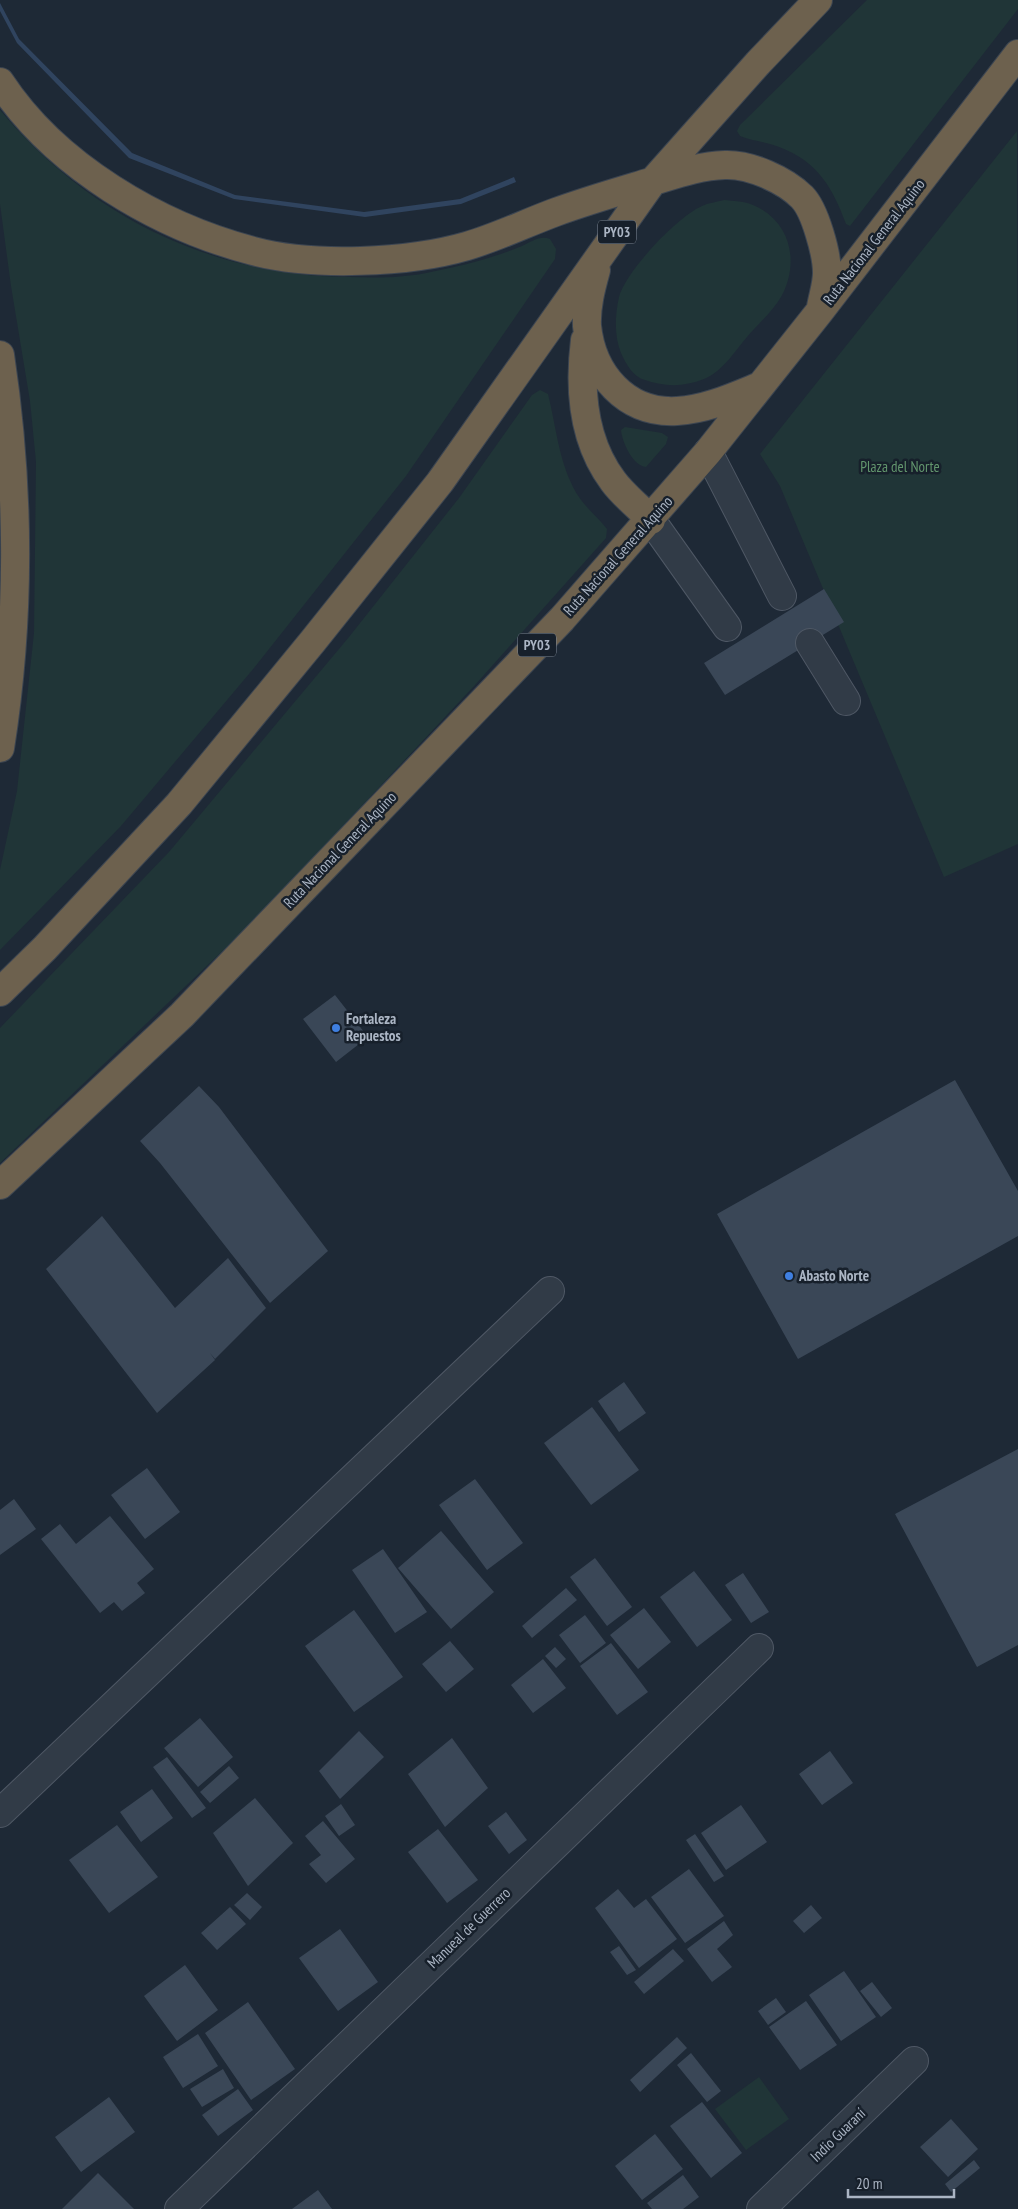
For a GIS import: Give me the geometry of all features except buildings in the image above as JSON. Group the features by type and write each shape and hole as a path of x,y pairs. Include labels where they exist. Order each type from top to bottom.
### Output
{"highway":[{"name":"PY03","path":"0,992 45,948 179,804 314,641 440,482 653,181 758,63 818,0"},
{"name":"Ruta Nacional General Aquino","path":"0,1185 182,1015 562,618 651,520 762,385 1018,54"},
{"path":"0,82 13,102 60,151 128,200 209,237 255,252 283,256 357,260 413,256 465,246 516,229 554,212 689,169 728,165 768,174 804,198 821,236 827,274 820,311"},
{"path":"599,256 589,294 588,326 582,364 582,390 586,422 596,454 613,482 651,520"},
{"path":"588,326 599,368 620,393 642,406 675,411 707,407 762,385"},
{"path":"0,355 7,401 17,538 9,688 0,748"}],"street":[{"path":"708,452 782,596"},
{"path":"651,520 727,627"},
{"path":"810,643 846,701"},
{"path":"0,1814 550,1291"},
{"name":"Manueal de Guerrero","path":"179,2209 759,1648"},
{"name":"Indio Guaraní","path":"761,2209 914,2061"}],"green space":[{"path":"867,0 1018,0 1018,9 850,226 846,224 827,184 809,164 785,149 740,136 737,131 740,125"},
{"path":"0,110 35,148 73,181 113,209 156,233 201,252 248,265 298,274 390,277 421,274 466,264 500,254 539,238 550,239 556,249 555,259 406,476 254,668 121,826 0,950 0,870 17,791 34,633 36,462 30,401 0,204"},
{"name":"Plaza del Norte","path":"1017,131 1018,844 944,877 780,486 760,454"},
{"path":"724,200 753,205 766,212 784,232 791,257 787,284 781,297 728,361 711,376 689,384 674,385 660,384 641,378 633,373 628,366 617,340 617,311 619,297 624,286 631,273 642,260 679,221 702,206"},
{"path":"540,390 548,394 568,476 580,499 607,529 606,538 475,685 254,921 0,1163 0,1028 169,852 349,637 459,498 532,395"},
{"path":"625,427 662,433 668,437 666,444 646,467 641,466 629,453 621,430"},
{"path":"759,2077 789,2119 746,2150 715,2109"}],"water":[{"path":"0,3 19,39 132,153 235,195 364,212 460,199 514,177 516,182 461,204 365,217 234,199 129,158 17,43 0,11"}],"place":[{"name":"Fortaleza Repuestos","path":"336,1028"},
{"name":"Abasto Norte","path":"789,1276"}]}
